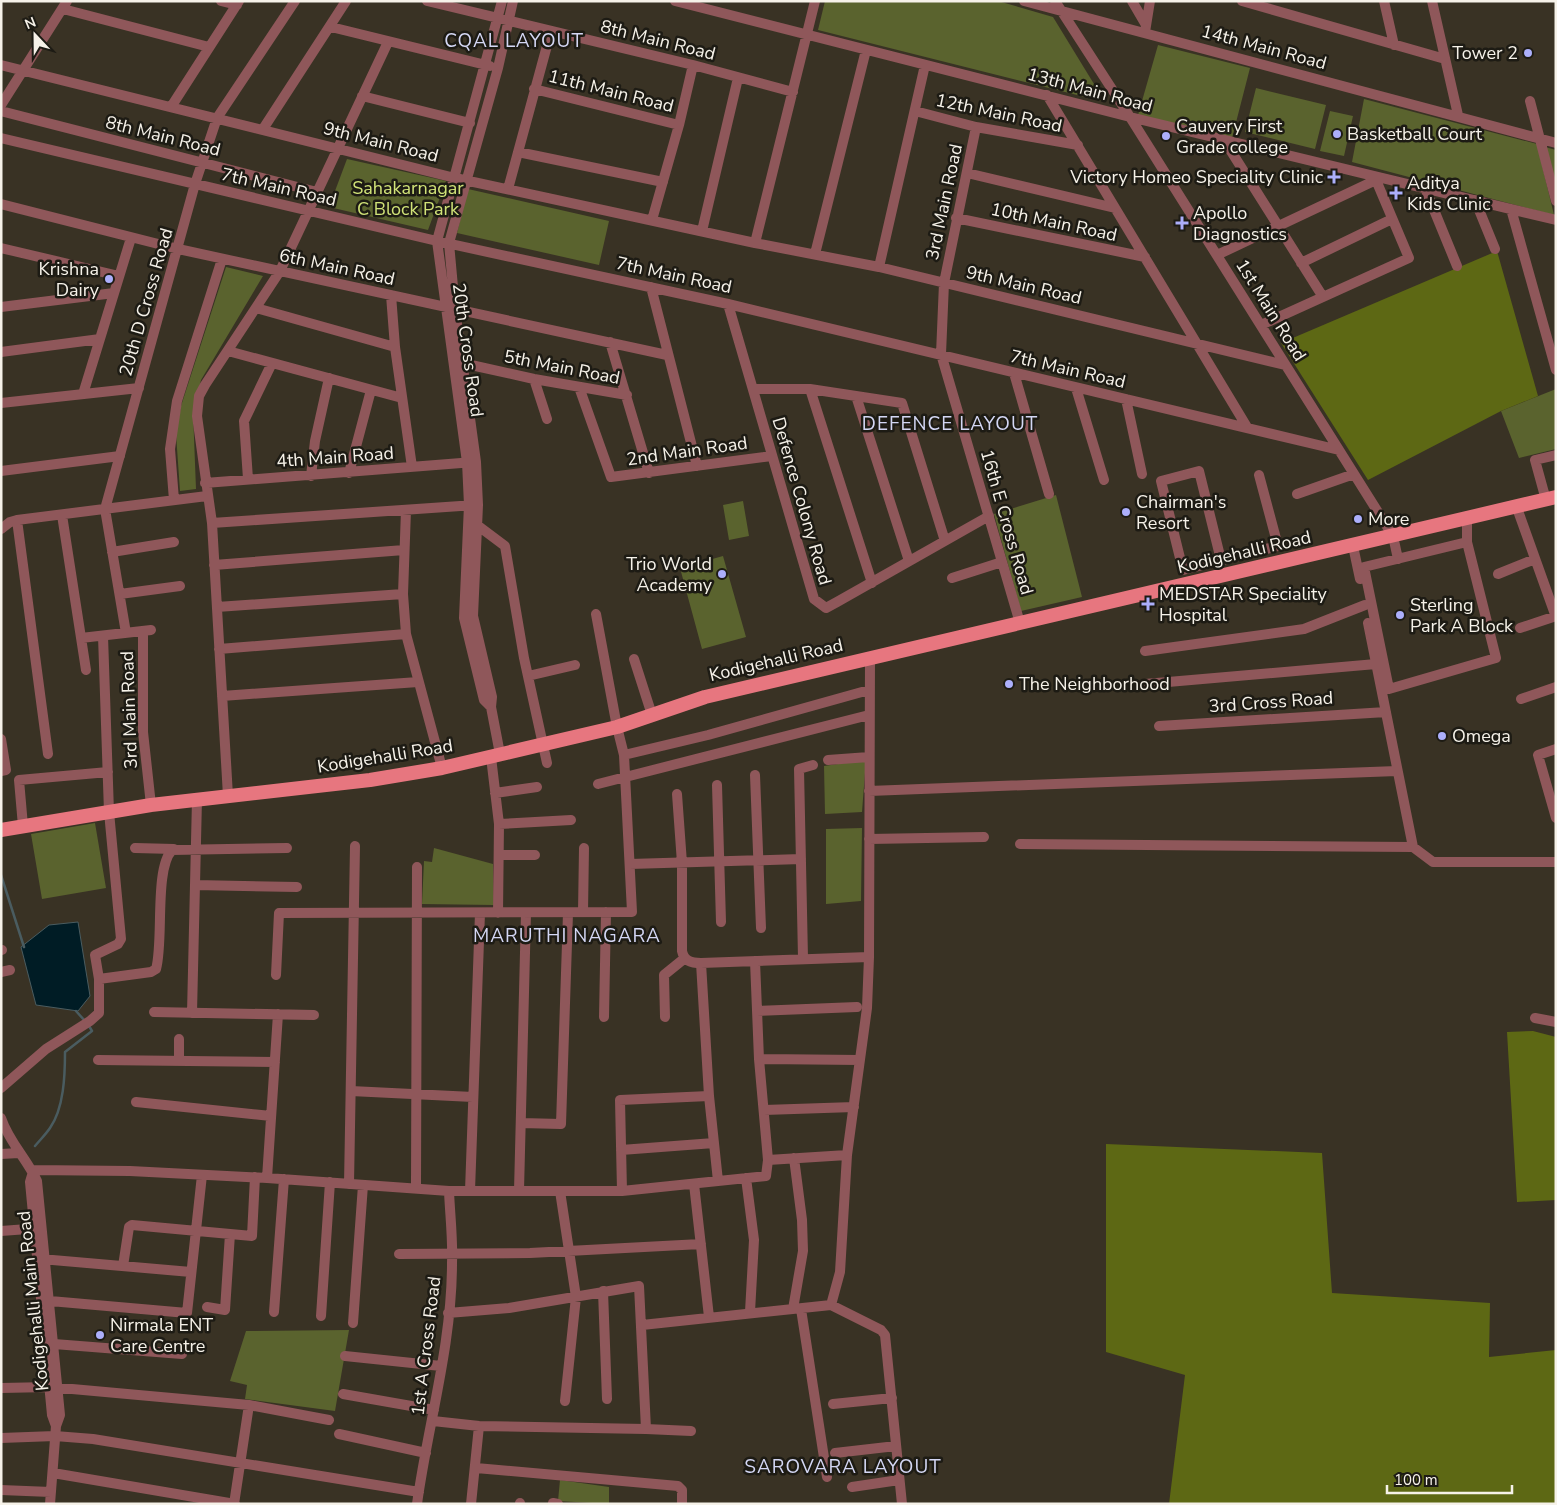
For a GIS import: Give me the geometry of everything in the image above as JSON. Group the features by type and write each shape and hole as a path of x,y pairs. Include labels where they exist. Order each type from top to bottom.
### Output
{"main road":[{"name":"Kodigehalli Road","path":"1,830 151,805 370,780 442,768 617,727 699,698 1551,499"}],"street":[{"path":"170,107 238,3 221,1"},
{"name":"20th D Cross Road","path":"126,633 105,509 195,184 217,118 295,1"},
{"path":"263,129 346,1"},
{"name":"8th Main Road","path":"427,1 693,64 793,92"},
{"name":"20th Cross Road","path":"490,707 484,700 464,618 473,505 471,462 462,363 437,241 498,68 503,20 502,1"},
{"name":"20th Cross Road","path":"471,462 451,308 449,243 470,123 486,64 503,20 513,1"},
{"name":"13th Main Road","path":"675,1 1375,179 1425,188 1556,220"},
{"path":"755,243 815,1"},
{"name":"14th Main Road","path":"1024,1 1061,12 1146,28 1556,143"},
{"name":"1st Main Road","path":"1055,1 1393,536 1398,558"},
{"path":"1132,1 1146,28"},
{"path":"1146,28 1150,1"},
{"path":"1242,1 1445,58"},
{"path":"1384,1 1394,45"},
{"path":"1432,1 1458,115"},
{"path":"1,105 65,5 209,47"},
{"path":"331,26 388,42 498,68"},
{"path":"508,189 551,31"},
{"path":"228,796 212,523 197,416 198,403 205,385 280,271 388,42"},
{"path":"815,254 866,50"},
{"path":"652,220 679,125 693,64"},
{"path":"879,267 925,65"},
{"name":"9th Main Road","path":"1,66 460,179 755,243 879,267 1285,365"},
{"path":"702,231 738,78"},
{"name":"11th Main Road","path":"534,90 679,125"},
{"path":"1047,95 1247,427"},
{"path":"362,96 470,123"},
{"path":"1530,101 1556,201"},
{"name":"8th Main Road","path":"1,111 317,192"},
{"name":"12th Main Road","path":"915,111 976,127 1078,145"},
{"name":"3rd Main Road","path":"944,283 976,127"},
{"name":"7th Main Road","path":"1,138 437,241 728,304 1339,450"},
{"path":"1224,140 1322,298"},
{"path":"518,152 663,182"},
{"path":"966,173 1115,208"},
{"path":"1217,255 1375,179 1409,258 1261,326"},
{"path":"1425,188 1457,266"},
{"path":"1475,200 1495,249"},
{"name":"6th Main Road","path":"1,204 131,238 222,259 667,355"},
{"path":"1511,209 1556,370"},
{"name":"10th Main Road","path":"956,218 1145,257"},
{"path":"1301,263 1392,219"},
{"path":"83,394 131,238"},
{"path":"1,248 119,276"},
{"path":"174,500 170,449 178,401 222,259"},
{"name":"16th E Cross Road","path":"944,283 941,354 1020,622"},
{"path":"651,287 697,466"},
{"path":"1,307 114,293"},
{"path":"391,295 395,346 412,467"},
{"name":"Defence Colony Road","path":"728,304 814,599 826,608 988,516"},
{"path":"256,308 395,346"},
{"path":"1,352 100,339"},
{"path":"610,342 649,473"},
{"path":"228,351 402,398"},
{"path":"248,480 244,421 272,363"},
{"name":"5th Main Road","path":"462,363 534,380 627,395"},
{"path":"1014,373 1049,494"},
{"path":"311,476 315,441 329,378"},
{"path":"534,380 547,419"},
{"name":"2nd Main Road","path":"579,387 611,477 772,456"},
{"path":"1,403 139,388"},
{"path":"753,388 810,389 902,403 945,541"},
{"path":"1076,388 1104,480"},
{"path":"810,389 872,583"},
{"path":"349,473 371,390"},
{"path":"856,396 909,561"},
{"path":"1126,399 1142,474"},
{"path":"1551,499 1536,460 1556,455"},
{"path":"1,471 120,456"},
{"name":"4th Main Road","path":"206,483 471,462"},
{"path":"1221,560 1199,471 1161,480 1183,570 1278,546 1259,475"},
{"path":"1296,494 1354,474"},
{"path":"1,529 10,522 17,520 207,496"},
{"path":"212,523 473,505"},
{"name":"20th Cross Road","path":"473,505 477,526 472,616 492,697 490,707 496,755 495,793 499,824 498,913"},
{"path":"1518,508 1556,616 1520,628"},
{"path":"406,510 403,594 406,634 442,768"},
{"path":"62,515 86,670"},
{"path":"1467,519 1468,542 1496,658 1389,689 1364,567 1468,542"},
{"path":"17,520 48,754"},
{"path":"477,526 505,546 528,676 547,764"},
{"path":"112,552 174,542"},
{"path":"1353,546 1413,847"},
{"path":"214,566 404,550"},
{"path":"1235,557 1239,572"},
{"path":"1498,574 1535,559"},
{"path":"952,578 1002,562"},
{"path":"120,594 180,586"},
{"path":"217,606 403,594"},
{"path":"1145,651 1304,629 1365,606"},
{"path":"276,975 279,913 632,912 624,755 596,614"},
{"name":"3rd Main Road","path":"81,638 147,631 143,732 151,805"},
{"path":"219,649 406,634"},
{"path":"1,1088 51,1045 87,1023 99,1013 99,979 95,955 118,944 122,936 110,812 103,636"},
{"path":"831,1305 840,1272 846,1155 866,1008 869,957 870,657"},
{"path":"634,658 652,715"},
{"path":"1145,684 1376,664"},
{"path":"528,676 575,665"},
{"path":"222,696 418,682"},
{"path":"1521,699 1556,687"},
{"path":"624,755 708,735 869,690"},
{"name":"3rd Cross Road","path":"1159,726 1386,712"},
{"path":"598,784 869,715"},
{"path":"1,739 6,770 1,770"},
{"path":"1556,749 1538,755 1556,818"},
{"path":"828,760 869,757"},
{"path":"803,958 799,769 813,765"},
{"path":"869,791 1397,771"},
{"path":"23,826 19,780 108,772"},
{"path":"755,775 761,928"},
{"path":"717,785 721,922"},
{"path":"495,793 537,788"},
{"path":"677,794 682,863 682,951 685,958 694,963 700,963 869,957"},
{"path":"192,1013 197,799"},
{"path":"499,824 571,820"},
{"path":"869,839 984,837"},
{"path":"1020,844 1413,847 1433,862 1556,862"},
{"path":"349,1184 355,846"},
{"path":"135,848 287,848"},
{"path":"583,912 584,848"},
{"path":"99,979 150,972 156,969 165,871 169,853 174,849"},
{"path":"499,855 535,854"},
{"path":"630,864 801,859"},
{"path":"416,1189 417,867"},
{"path":"195,885 297,887"},
{"path":"521,1123 560,1124 568,912"},
{"path":"604,1017 606,912"},
{"path":"470,1191 480,913"},
{"path":"519,1191 526,913"},
{"path":"665,1017 664,975 685,958"},
{"path":"33,1171 255,1177 449,1191 622,1191 766,1176 768,1160 759,1059 755,961"},
{"path":"700,963 709,1096 718,1181"},
{"path":"758,1011 858,1007"},
{"path":"154,1012 314,1015"},
{"path":"267,1178 278,1014"},
{"path":"1535,1018 1556,1022"},
{"path":"179,1039 179,1061"},
{"path":"759,1059 860,1060"},
{"path":"98,1060 275,1062"},
{"path":"351,1091 473,1097"},
{"path":"622,1191 620,1100 709,1096"},
{"path":"136,1102 271,1116"},
{"path":"764,1110 854,1107"},
{"name":"Kodigehalli Main Road","path":"1,1118 19,1153 33,1171 37,1181 41,1260 54,1388 60,1415 55,1431 50,1504"},
{"path":"621,1150 714,1143"},
{"path":"1,1154 19,1153"},
{"path":"768,1160 846,1155"},
{"path":"794,1158 802,1220 803,1251 797,1309 827,1477"},
{"path":"50,1301 187,1313 202,1175"},
{"path":"123,1266 129,1227 132,1225 252,1236 255,1177"},
{"path":"746,1178 754,1240 750,1312"},
{"path":"274,1312 284,1179"},
{"path":"322,1316 330,1182"},
{"path":"694,1184 709,1317"},
{"path":"353,1323 364,1185"},
{"name":"1st A Cross Road","path":"417,1504 434,1416 448,1312 452,1255 449,1191"},
{"path":"560,1191 576,1297 565,1400"},
{"path":"1,1231 38,1228"},
{"path":"207,1307 225,1310 230,1234"},
{"path":"399,1254 452,1255 701,1244"},
{"path":"41,1260 191,1272"},
{"name":"Kodigehalli Main Road","path":"41,1260 50,1301 54,1344 54,1388"},
{"path":"448,1312 509,1308 639,1286 646,1429"},
{"path":"603,1292 607,1399"},
{"path":"642,1325 750,1312 831,1305 881,1330 885,1335 902,1504"},
{"path":"54,1344 182,1354"},
{"path":"345,1356 442,1366"},
{"path":"1,1388 54,1388 248,1405 329,1420"},
{"path":"343,1394 479,1426 692,1430"},
{"path":"833,1404 892,1398"},
{"path":"53,1473 234,1504 248,1405"},
{"path":"472,1504 479,1426"},
{"path":"1,1438 55,1431 240,1464 419,1492"},
{"path":"339,1434 426,1453"},
{"path":"835,1453 896,1446"},
{"path":"476,1468 678,1486 682,1490 682,1504"},
{"path":"852,1486 900,1480"},
{"path":"1,1490 51,1492"},
{"path":"553,1503 558,1504"}],"green space":[{"path":"825,1 998,1 1053,17 1105,102 818,30"},
{"path":"1158,45 1250,68 1232,138 1138,115"},
{"path":"1256,88 1326,105 1315,149 1245,132"},
{"path":"1364,99 1537,144 1554,215 1352,162"},
{"name":"Basketball Court","path":"1330,111 1353,116 1344,156 1320,151"},
{"path":"1545,147 1556,150 1556,187"},
{"name":"Sahakarnagar C Block Park","path":"347,159 446,181 428,230 329,207"},
{"path":"468,189 609,221 599,265 457,233"},
{"path":"1497,251 1538,396 1501,411 1368,480 1281,343"},
{"path":"226,267 263,276 201,380 193,412 196,489 180,491 176,434 181,406"},
{"path":"1556,389 1556,449 1519,458 1501,411"},
{"path":"1056,495 1082,597 1021,611 994,514"},
{"path":"743,501 749,536 729,540 723,505"},
{"path":"723,556 746,637 702,649 680,568"},
{"path":"866,760 862,812 825,814 824,766"},
{"path":"95,823 106,888 42,899 31,834"},
{"path":"862,828 861,901 826,904 826,829"},
{"path":"434,848 493,864 494,905 422,904 424,861 432,862"},
{"path":"1533,1031 1556,1037 1556,1200 1517,1202 1507,1032"},
{"path":"1106,1144 1322,1153 1332,1293 1490,1303 1489,1357 1556,1350 1556,1504 1169,1504 1185,1375 1106,1352"},
{"path":"349,1330 335,1411 245,1399 247,1385 230,1381 246,1331"},
{"path":"560,1480 609,1487 609,1504 558,1501"}],"water":[{"path":"78,922 90,996 78,1011 36,1005 21,947 49,925"}],"waterway":[{"path":"1,875 24,947"},
{"path":"76,1011 85,1021"},
{"path":"35,1146 50,1128 58,1111 64,1081 65,1052 92,1031 89,1026"}],"place":[{"name":"Tower 2","path":"1528,53"},
{"name":"Basketball Court","path":"1337,134"},
{"name":"Cauvery First Grade college","path":"1166,136"},
{"name":"Victory Homeo Speciality Clinic","path":"1334,177"},
{"name":"Aditya Kids Clinic","path":"1396,193"},
{"name":"Apollo Diagnostics","path":"1182,223"},
{"name":"Krishna Dairy","path":"109,279"},
{"name":"Chairman's Resort","path":"1126,512"},
{"name":"More","path":"1358,519"},
{"name":"Trio World Academy","path":"722,574"},
{"name":"MEDSTAR Speciality Hospital","path":"1148,604"},
{"name":"Sterling Park A Block","path":"1400,615"},
{"name":"The Neighborhood","path":"1009,684"},
{"name":"Omega","path":"1442,736"},
{"name":"Nirmala ENT Care Centre","path":"100,1335"}],"district":[{"name":"CQAL LAYOUT","path":"514,41"},
{"name":"DEFENCE LAYOUT","path":"950,424"},
{"name":"MARUTHI NAGARA","path":"567,936"},
{"name":"SAROVARA LAYOUT","path":"843,1467"}]}
